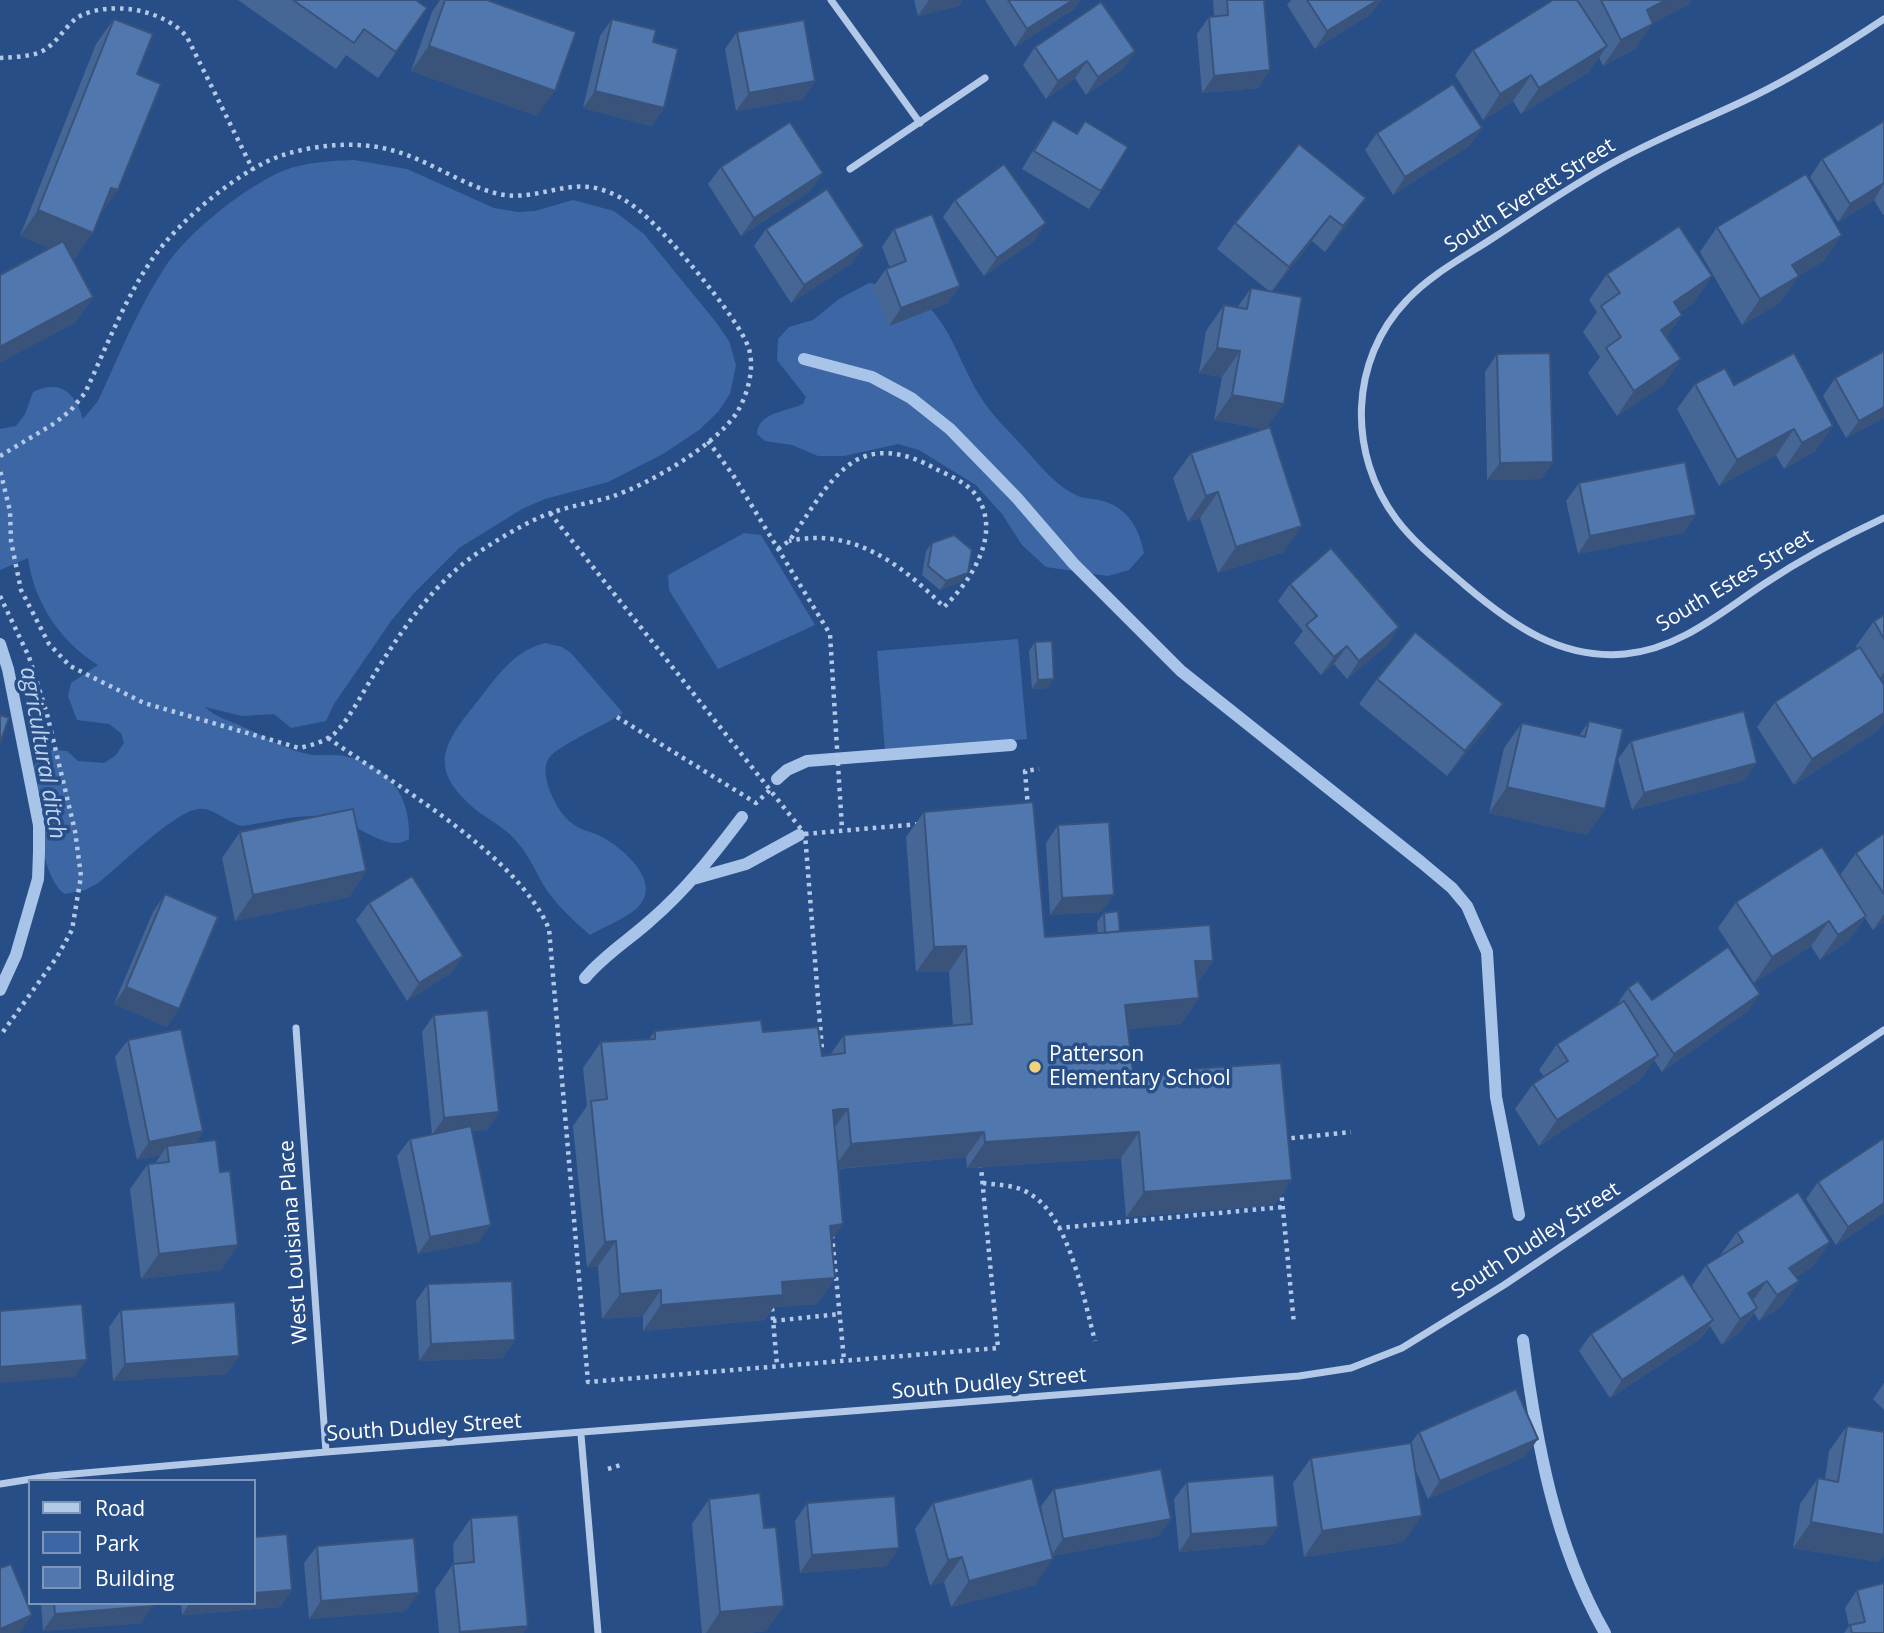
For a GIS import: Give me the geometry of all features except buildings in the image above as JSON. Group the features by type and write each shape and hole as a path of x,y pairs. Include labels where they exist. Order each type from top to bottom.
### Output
{"street":[{"path":"831,0 920,122"},
{"name":"South Everett Street","path":"1395,517 1384,498 1363,445 1362,389 1376,344 1408,298 1435,277 1574,185 1621,158 1789,79 1884,19"},
{"path":"850,169 985,78"},
{"name":"South Estes Street","path":"1395,517 1425,550 1522,630 1574,650 1607,655 1646,650 1687,635 1807,558 1884,518"},
{"name":"West Louisiana Place","path":"296,1028 326,1452"},
{"name":"South Dudley Street","path":"31,1479 326,1452 581,1435 1299,1376 1360,1365 1402,1348 1504,1285 1884,1030"},
{"path":"581,1435 597,1633"},
{"name":"South Dudley Street","path":"0,1484 28,1480"}],"path":[{"path":"0,58 40,53 78,18 105,6 143,12 173,22 187,37 253,170"},
{"path":"0,456 71,411 85,393 152,259 193,215 253,170 281,156 322,146 384,148 412,156 497,194 532,196 571,185 584,185 621,197 654,224 727,312 750,350 751,366 744,400 729,422 708,441 634,487 550,513 485,548 453,573 402,630 338,730 328,738 299,748 144,703 70,666 49,644 21,590 13,554 10,511 0,471"},
{"path":"708,441 733,475 830,634 842,829"},
{"path":"778,549 789,541 844,469 875,454 899,453 962,483 978,497 985,517 986,535 979,557 964,588 944,607 912,574 866,548 831,538 810,537 789,541"},
{"path":"550,513 806,834 822,1049 814,1050 815,1060"},
{"path":"0,596 29,657 47,714 75,831 81,876 72,930 57,957 0,1036"},
{"path":"617,717 756,803 770,790"},
{"path":"328,738 451,824 497,862 528,894 549,929 588,1382 998,1348 981,1167"},
{"path":"1029,815 1025,771 1039,769"},
{"path":"806,834 922,823"},
{"path":"1277,1140 1351,1132"},
{"path":"1280,1180 1294,1324"},
{"path":"983,1184 1030,1193 1042,1202 1058,1228 1071,1258 1095,1340"},
{"path":"1058,1228 1283,1208"},
{"path":"832,1231 844,1360"},
{"path":"772,1308 776,1365"},
{"path":"773,1321 840,1314"}],"green space":[{"path":"354,160 407,169 494,208 518,212 535,211 573,200 614,211 644,234 729,341 736,365 730,394 718,412 699,430 663,454 608,482 545,499 522,509 459,548 414,593 391,621 334,704 326,721 291,728 274,714 242,716 205,707 218,716 293,750 312,755 344,756 373,767 394,784 401,796 409,823 409,839 400,843 381,840 330,817 297,817 242,826 210,810 198,809 175,819 98,883 85,890 65,894 56,885 44,854 37,815 34,766 49,750 67,751 78,761 104,763 116,755 124,743 121,733 109,724 77,720 68,696 71,683 98,665 72,645 51,620 36,590 28,558 0,570 0,429 16,426 25,414 33,392 43,388 52,387 65,391 76,402 83,419 98,401 155,283 188,239 236,198 270,177 293,167"},
{"path":"869,283 894,288 913,296 928,307 940,320 988,408 1056,482 1078,496 1117,507 1130,519 1139,535 1144,553 1129,570 1108,576 1046,567 1022,545 1002,514 976,485 919,450 898,444 844,456 818,456 792,445 765,441 757,434 762,421 803,404 806,397 777,360 778,339 789,327 813,320 839,299"},
{"path":"744,533 761,535 815,625 718,669 669,590 668,575"},
{"path":"1018,639 1027,739 885,751 877,651"},
{"path":"545,643 562,647 571,653 623,713 562,747 549,758 546,765 549,789 565,817 579,828 598,835 617,847 636,866 646,887 644,898 637,908 590,935 566,914 551,896 514,838 462,796 450,781 445,767 450,740 490,685 518,656"}],"waterway":[{"path":"804,359 872,377 911,398 950,429 1017,498 1073,563 1181,671 1452,888 1467,906 1487,952 1496,1097 1519,1215"},
{"name":"agricultural ditch","path":"0,644 8,669 39,825 38,879 16,955 0,990"},
{"path":"777,779 787,770 807,761 1011,745"},
{"path":"585,978 688,884 742,817"},
{"path":"693,879 746,864 799,835"},
{"path":"1523,1340 1541,1453 1560,1528 1572,1564 1605,1633"}],"place":[{"name":"Patterson Elementary School","path":"1035,1067"}]}
